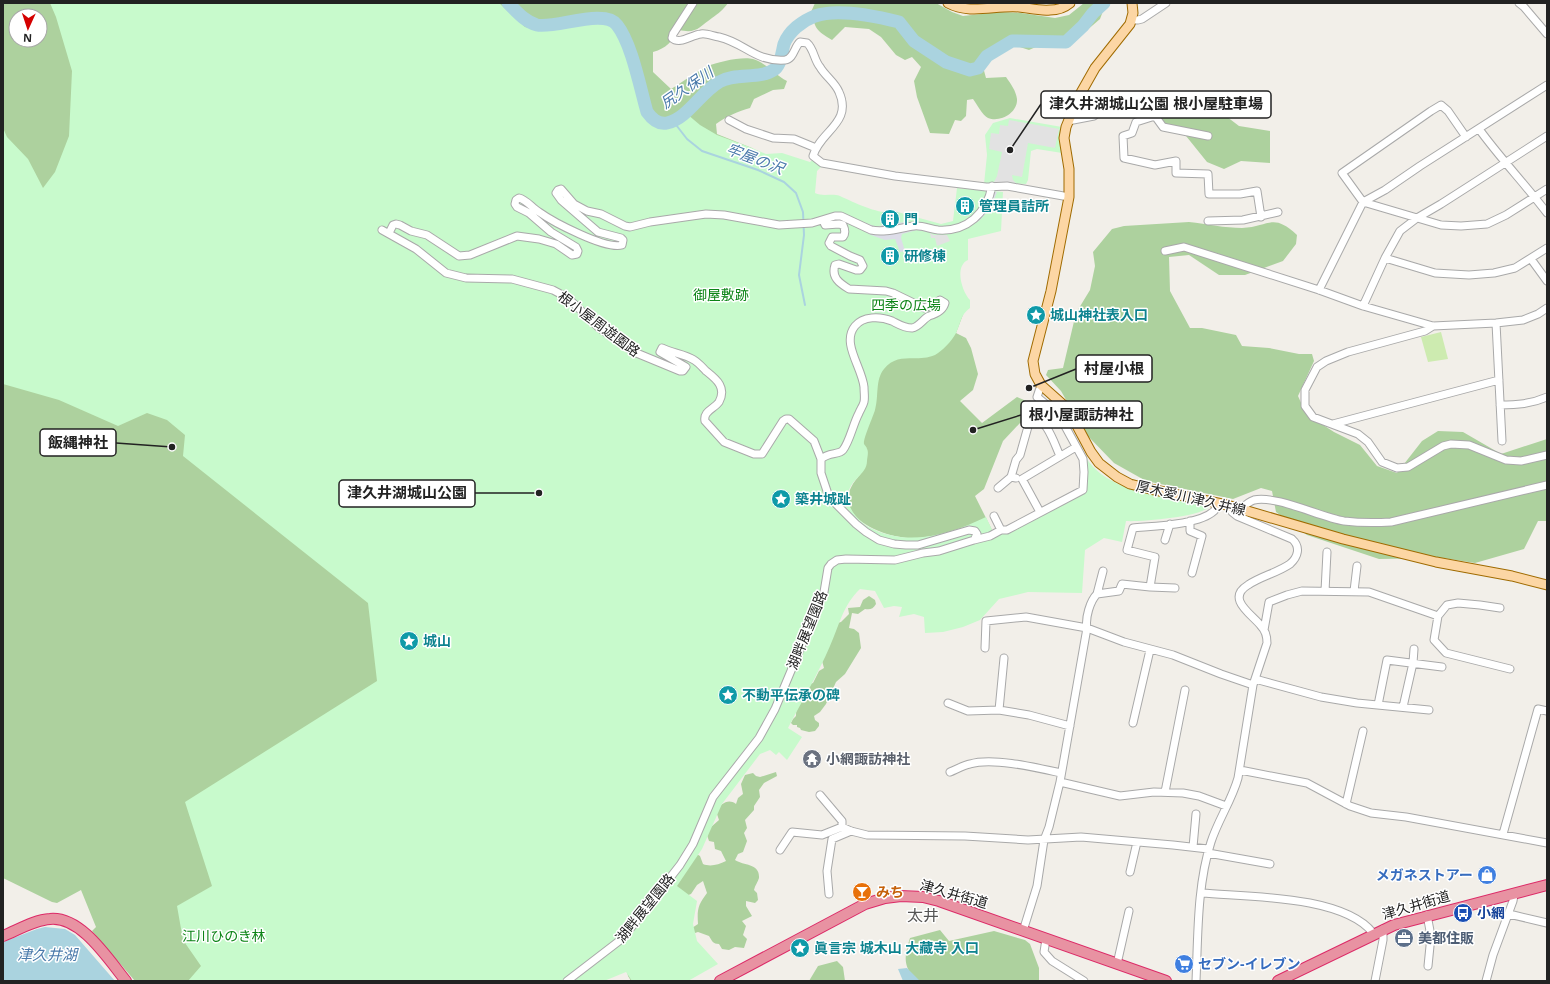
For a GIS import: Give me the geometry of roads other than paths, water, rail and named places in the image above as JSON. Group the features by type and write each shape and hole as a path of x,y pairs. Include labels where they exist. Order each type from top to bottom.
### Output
{"highway":[{"name":"津久井街道","path":"1278,981 1378,931 1405,921 1514,895 1547,885"},
{"name":"津久井街道","path":"720,981 855,909 871,902 890,897 908,896 929,899 1166,981"},
{"path":"3,936 50,919 58,919 74,924 89,936 126,981"}],"main road":[{"path":"948,3 968,10 1008,6 1045,11 1057,9 1070,3"},
{"path":"1132,3 1132,20"},
{"name":"厚木愛川津久井線","path":"1132,20 1126,31 1095,68 1082,90 1068,122 1064,138 1069,169 1069,197 1051,291 1034,357 1034,370 1041,386 1068,409 1091,452 1105,468 1117,477 1142,487 1223,504 1343,539 1436,562 1512,576 1547,585"}],"street":[{"path":"693,3 673,34 672,38 674,40 682,40 702,34 727,39 757,56 774,60 788,59 792,56 800,42 807,42 811,46 819,67 840,92 843,108 839,121 816,148 814,156 822,164 895,176 990,187 1026,189 1069,197"},
{"path":"1132,20 1142,19 1166,3"},
{"path":"1519,3 1524,6 1547,34"},
{"path":"1319,290 1363,202 1385,190 1547,85"},
{"path":"1068,122 1094,116 1116,95 1122,94 1132,96 1153,108 1155,116 1163,127 1208,136"},
{"path":"1466,137 1448,111 1441,105 1342,173 1363,202 1441,225 1461,226 1486,224 1506,215 1547,189"},
{"path":"1155,116 1136,122 1132,133 1123,136 1124,158 1155,165 1176,161 1176,173 1208,174 1209,194 1240,194 1257,191 1261,217"},
{"path":"730,120 746,129 773,138 794,139 816,148"},
{"path":"1479,129 1492,147 1547,213"},
{"path":"1363,306 1385,258 1400,231 1417,218 1547,136"},
{"path":"975,540 977,534 975,531 969,530 918,545 894,544 879,540 856,524 830,497 820,473 821,459 828,454 838,453 843,449 864,404 862,373 850,345 851,333 854,327 859,322 872,318 885,318 907,328 914,328 927,317 940,311 944,307 945,303 940,300 924,308 886,291 853,290 843,286 835,279 835,265 839,264 860,270 863,266 863,262 831,246 829,243 830,238 842,237 844,235 845,228 843,225 839,224 825,225 823,220 841,216 876,231 888,231 915,226 937,230 954,229 967,224 981,213 987,204 990,187"},
{"name":"根小屋周遊園路","path":"821,459 814,441 789,419 783,421 762,454 754,454 727,447 705,421 704,417 720,399 721,386 718,381 694,360 662,348 660,352 686,367 685,370 680,371 634,352 598,327 568,298 553,290 512,279 466,278 446,273 416,249 387,230 396,224 412,231 427,235 459,256 465,256 483,250 517,236 539,239 560,246 572,255 577,254 578,251 576,247 550,232 529,213 517,207 515,204 516,200 519,198 523,199 534,209 551,220 592,239 616,246 623,243 621,238 598,232 557,195 556,193 558,190 561,189 574,204 588,211 601,214 626,226 706,214 724,215 779,226 812,223 823,220"},
{"path":"1208,221 1243,220 1278,212"},
{"path":"1165,251 1184,247 1319,290 1363,306 1433,326 1496,324 1522,320 1538,314 1547,308"},
{"path":"1385,258 1435,273 1469,275 1494,274 1515,268 1547,248"},
{"path":"1531,259 1547,281"},
{"path":"1496,324 1502,441"},
{"path":"1433,326 1425,331 1348,352 1317,366 1305,390 1305,406 1313,417 1358,434 1368,442 1382,462 1397,468 1408,467 1443,446 1451,444 1469,445 1506,460 1521,461 1547,455"},
{"path":"1333,424 1499,380"},
{"path":"975,540 994,534 1001,530 1007,530 1083,490 1083,459 1058,415 1037,397 1041,386"},
{"path":"1500,405 1535,403 1547,397"},
{"path":"998,488 1011,477 1016,460 1020,455 1031,416 1036,417 1045,425 1060,456"},
{"path":"1011,477 1022,479 1076,447"},
{"path":"1022,479 1040,512"},
{"path":"1241,509 1251,501 1265,500 1291,505 1344,521 1376,523 1391,522 1547,485"},
{"path":"1150,586 1154,557 1127,550 1133,528 1190,521 1215,511 1223,504 1235,515 1287,536 1294,540 1297,545 1298,553 1294,560 1281,570 1247,585 1240,594 1243,608 1264,630 1267,636 1266,645 1254,682 1240,770 1208,851 1202,893 1197,948 1196,981"},
{"path":"994,516 1001,530"},
{"path":"1190,521 1190,531 1202,536 1192,573"},
{"path":"1165,540 1170,524"},
{"name":"湖畔展望園路","path":"567,981 623,938 680,864 693,844 713,797 759,738 775,710 824,592 826,575 831,564 837,560 846,559 880,560 907,558 923,553 939,551 975,540"},
{"path":"1325,591 1327,552"},
{"path":"1354,591 1357,566"},
{"path":"1023,931 1037,886 1044,840 1049,827 1060,782 1087,628 1086,622 1094,598 1097,594 1103,571"},
{"path":"1097,594 1119,591 1122,584 1175,588"},
{"path":"1264,630 1269,602 1302,591 1370,592 1438,616"},
{"path":"1500,608 1458,603 1448,605 1438,616 1434,640 1446,653 1510,669"},
{"path":"984,648 986,621 1026,617 1087,628 1150,650 1173,655 1221,674 1254,682 1321,697 1357,703 1429,710"},
{"path":"1403,707 1413,663 1414,649"},
{"path":"1133,723 1150,650"},
{"path":"999,710 1004,658"},
{"path":"1378,705 1387,660 1442,667"},
{"path":"1165,792 1185,690"},
{"path":"948,703 968,711 999,710 1029,715 1070,726"},
{"path":"1503,834 1538,709 1547,711"},
{"path":"1346,804 1363,731"},
{"path":"950,772 971,763 995,762 1029,766 1061,773"},
{"path":"1240,770 1307,783 1346,804 1371,813 1406,817 1547,843"},
{"path":"1060,782 1120,796 1165,792 1183,793 1199,796 1226,806"},
{"path":"820,795 842,821 842,827"},
{"path":"1193,847 1196,814"},
{"path":"780,850 792,832 822,835 842,827 867,835 965,836 1023,840 1081,837 1193,847 1270,864"},
{"path":"829,894 827,871 832,839 851,831"},
{"path":"1130,872 1137,842"},
{"path":"1202,893 1269,898 1324,907 1347,915 1369,928 1378,931 1383,940 1376,981"},
{"path":"1486,981 1493,955 1514,901 1514,895"},
{"path":"1117,964 1129,911"},
{"path":"1509,914 1547,923"},
{"path":"1427,915 1431,936 1428,966"},
{"path":"1046,939 1044,952 1052,961 1084,981"}],"water":[{"name":"津久井湖","path":"45,927 65,929 75,935 115,981 3,981 3,942"},
{"path":"907,968 920,981 903,981 898,969"}],"waterway":[{"name":"尻久保川","path":"508,3 525,19 537,25 602,18 611,20 617,25 627,43 647,112 656,121 661,123 667,123 681,116 712,86 719,82 733,77 762,74 775,69 780,61 784,44 789,35 805,21 815,16 845,13 868,15 899,22 914,41 946,62 970,70 978,68 987,56 1012,41 1066,42 1104,3"},
{"name":"牢屋の沢","path":"673,121 687,139 702,151 758,170 784,182 796,193 803,212 804,235 799,275 805,305"}],"place":[{"name":"津久井湖城山公園 根小屋駐車場","path":"1010,150"},
{"name":"管理員詰所","path":"965,206"},
{"name":"門","path":"890,219"},
{"name":"研修棟","path":"890,256"},
{"name":"城山神社表入口","path":"1036,315"},
{"name":"村屋小根","path":"1029,388"},
{"name":"根小屋諏訪神社","path":"973,430"},
{"name":"飯縄神社","path":"172,447"},
{"name":"津久井湖城山公園","path":"539,493"},
{"name":"築井城趾","path":"781,499"},
{"name":"城山","path":"409,641"},
{"name":"不動平伝承の碑","path":"728,695"},
{"name":"小網諏訪神社","path":"812,759"},
{"name":"メガネストアー","path":"1487,875"},
{"name":"みち","path":"862,892"},
{"name":"小網","path":"1463,913"},
{"name":"美都住販","path":"1404,938"},
{"name":"眞言宗 城木山 大藏寺 入口","path":"800,948"},
{"name":"セブン-イレブン","path":"1184,964"}],"district":[{"name":"太井","path":"923,915"}],"park label":[{"name":"御屋敷跡","path":"721,295"},
{"name":"四季の広場","path":"906,305"},
{"name":"江川ひのき林","path":"224,936"}]}
